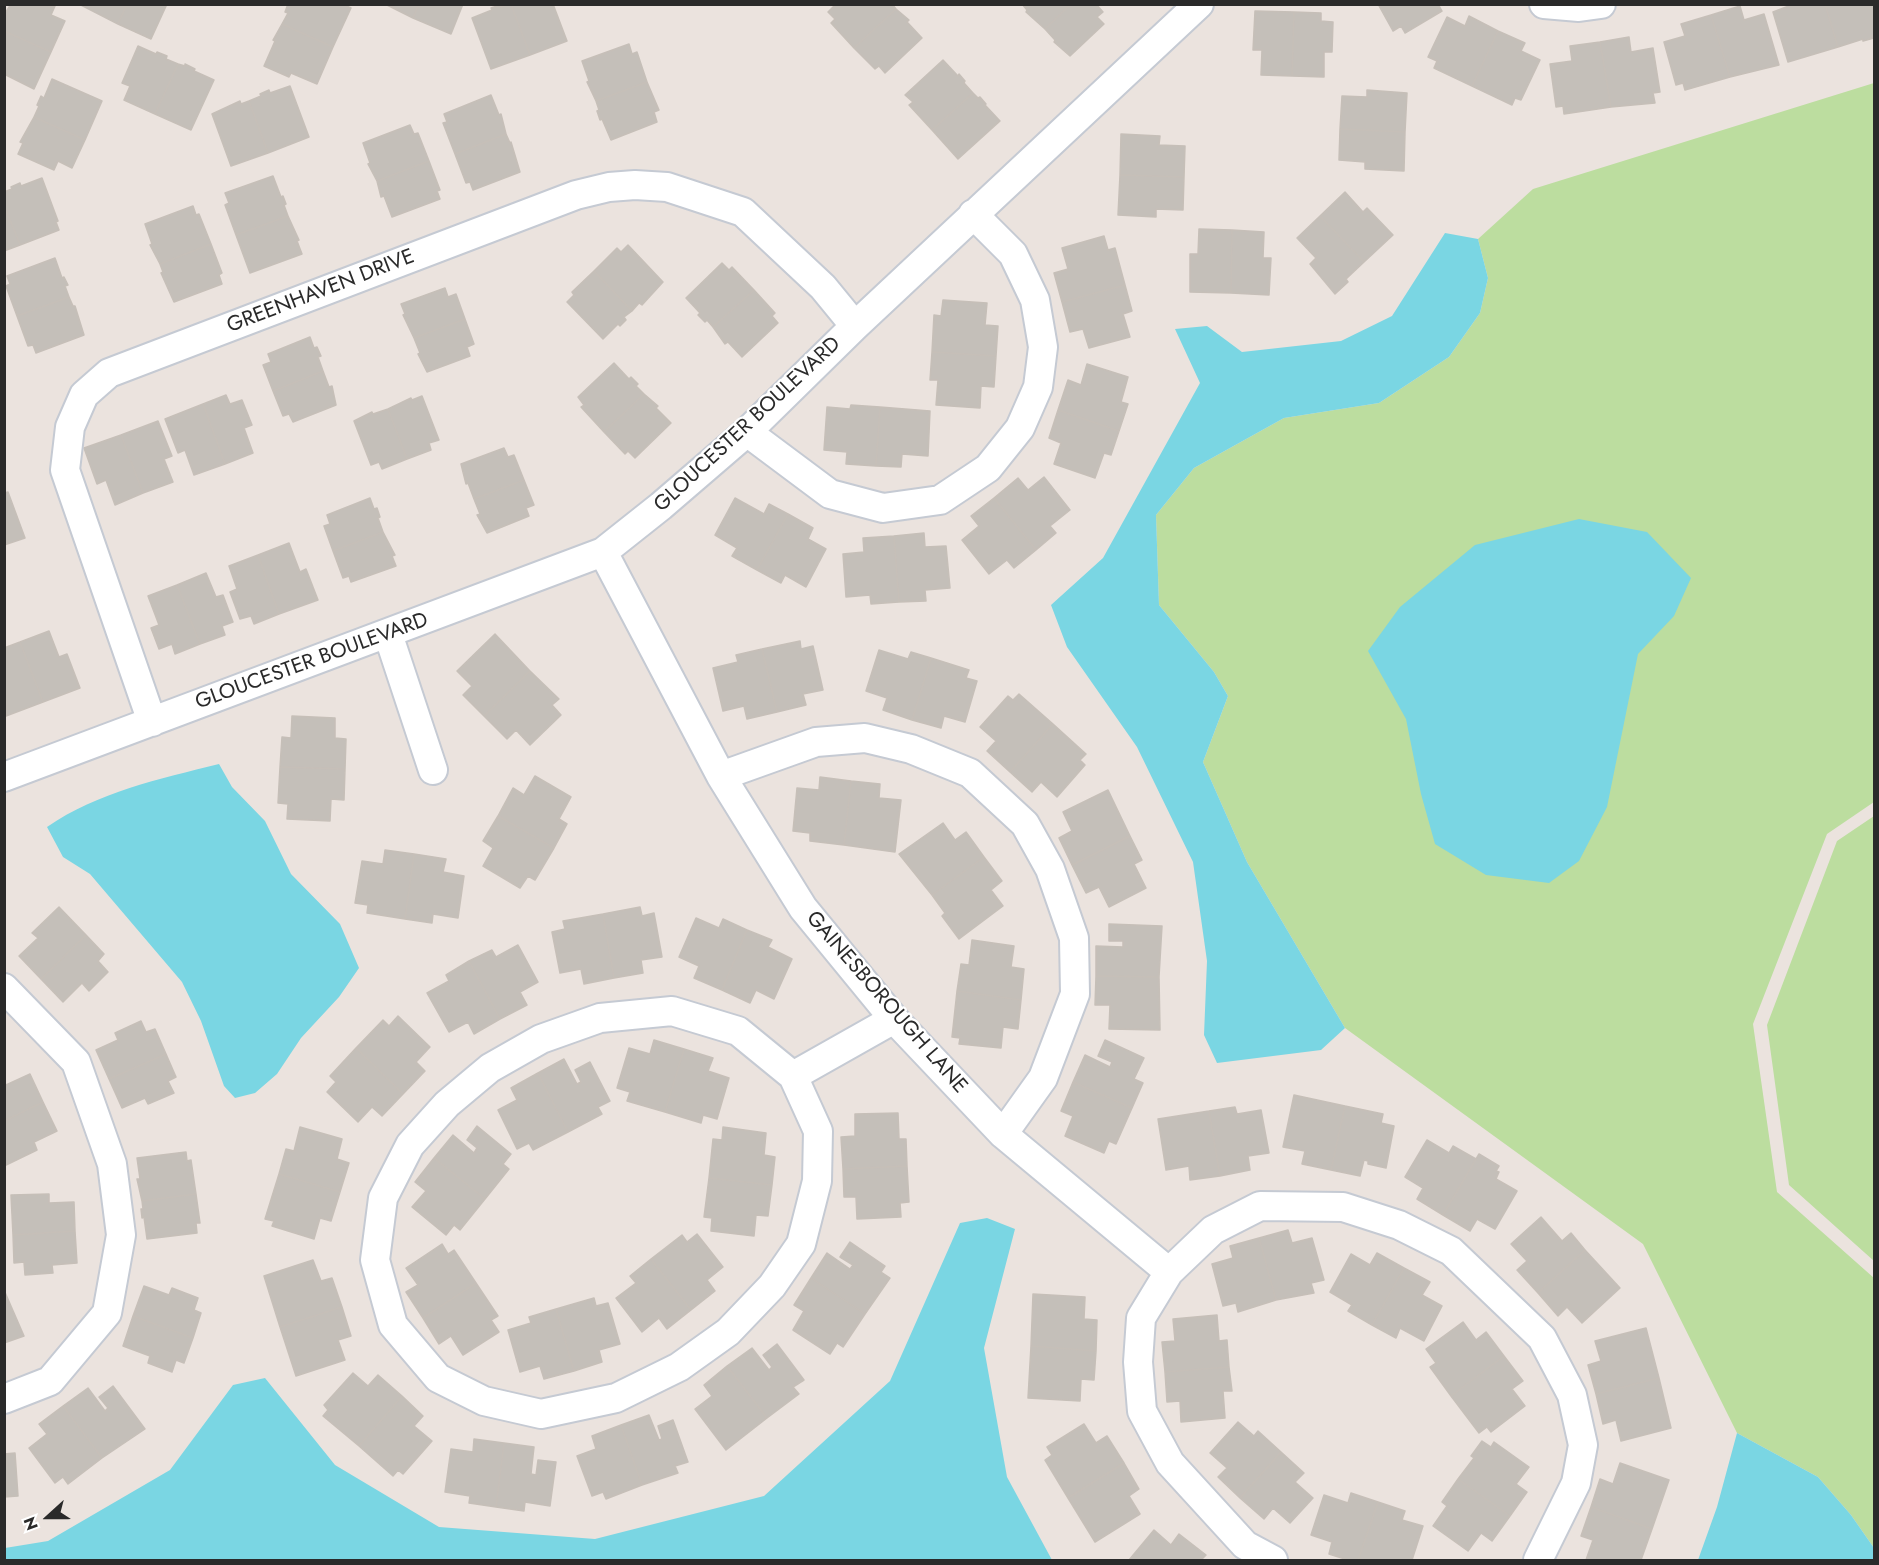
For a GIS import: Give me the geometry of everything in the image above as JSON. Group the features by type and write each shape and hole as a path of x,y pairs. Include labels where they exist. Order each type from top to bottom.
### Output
{"street":[{"path":"1544,4 1579,7 1601,4"},
{"name":"GLOUCESTER BOULEVARD","path":"4,777 603,552 662,506 747,432 1187,8"},
{"name":"GREENHAVEN DRIVE","path":"152,722 65,470 70,427 84,395 109,373 576,195 609,187 635,185 668,187 743,212 823,288 855,326"},
{"path":"747,432 830,494 883,508 940,500 988,468 1020,428 1038,387 1043,347 1035,300 1013,254 973,214"},
{"name":"GAINESBOROUGH LANE","path":"603,552 721,776 803,908 894,1019 1004,1134 1169,1272"},
{"path":"388,634 433,770"},
{"path":"721,776 816,742 865,738 911,748 970,773 1025,824 1050,869 1074,938 1075,993 1043,1078 1004,1134"},
{"path":"4,988 76,1062 112,1164 121,1235 107,1312 50,1382 4,1399"},
{"path":"672,1011 738,1031 793,1076 818,1131 817,1181 801,1244 771,1286 728,1332 679,1367 616,1398 541,1414 484,1401 438,1378 393,1325 375,1260 383,1198 410,1145 447,1104 490,1068 541,1039 600,1018 672,1011"},
{"path":"793,1076 894,1019"},
{"path":"1273,1560 1245,1545 1170,1463 1142,1411 1138,1362 1141,1318 1169,1272 1213,1230 1260,1206 1342,1207 1398,1225 1451,1251 1542,1338 1572,1395 1583,1444 1576,1483 1538,1560"}],"green space":[{"path":"1874,83 1874,802 1827,834 1753,1024 1777,1192 1874,1278 1874,1548 1851,1515 1818,1477 1737,1433 1643,1244 1345,1028 1247,862 1203,762 1228,696 1214,672 1159,605 1156,515 1194,468 1284,418 1379,403 1449,357 1480,313 1488,278 1478,239 1533,189"},
{"path":"1874,816 1874,1261 1789,1185 1767,1025 1837,841"}],"water":[{"path":"1445,233 1478,239 1488,278 1480,313 1449,357 1379,403 1284,418 1194,468 1156,515 1159,605 1214,672 1228,696 1203,762 1247,862 1345,1028 1321,1050 1217,1063 1204,1035 1207,961 1193,862 1137,747 1067,647 1051,605 1103,558 1200,383 1175,329 1207,326 1242,352 1341,341 1392,316"},
{"path":"1579,519 1647,532 1691,578 1674,616 1638,654 1607,807 1579,861 1549,883 1486,875 1435,844 1421,794 1406,719 1368,651 1400,607 1475,545"},
{"path":"219,764 232,787 265,821 291,874 340,924 359,968 339,997 301,1038 277,1074 255,1093 235,1098 224,1086 201,1021 182,982 90,874 63,857 47,827 87,804 108,796 152,781"},
{"path":"987,1218 1015,1229 984,1348 1007,1477 1052,1560 5,1560 5,1548 48,1541 170,1470 233,1385 265,1378 335,1465 439,1527 595,1539 764,1496 890,1381 960,1223"},
{"path":"1737,1433 1818,1477 1851,1515 1874,1548 1874,1560 1698,1560 1717,1507"}],"building":[{"path":"11,4 55,6 51,15 65,21 51,52 4,31 4,15"},
{"path":"79,4 127,4 118,24"},
{"path":"127,4 167,4 151,39 118,24"},
{"path":"288,4 342,4 351,8 333,47 282,24 288,13 285,12"},
{"path":"385,4 419,4 413,18"},
{"path":"419,4 463,4 451,34 413,18"},
{"path":"511,4 553,4 567,41 530,55"},
{"path":"511,4 530,55 491,69 472,18 492,10 491,8"},
{"path":"836,4 892,4 896,9 854,48 831,23 835,19 828,12"},
{"path":"1022,4 1071,4 1045,29 1026,12"},
{"path":"1071,4 1096,4 1103,12 1097,17 1104,24 1070,56 1054,42 1055,40 1045,29"},
{"path":"1378,4 1438,4 1442,11 1405,33 1401,26 1393,31"},
{"path":"1794,4 1825,4 1838,47 1788,62 1773,12"},
{"path":"1825,4 1874,4 1874,38 1838,47"},
{"path":"1740,6 1744,20 1764,14 1779,65 1730,77 1711,15"},
{"path":"896,9 909,20 907,22 922,38 885,73 879,66 875,69 854,48"},
{"path":"1255,11 1294,12 1292,76 1261,75 1262,50 1253,50"},
{"path":"1294,12 1321,13 1321,21 1333,22 1332,52 1324,52 1324,77 1292,76"},
{"path":"1711,15 1730,77 1685,90 1683,83 1676,85 1664,42 1685,36 1681,24"},
{"path":"1469,16 1498,31 1472,86 1434,68 1437,61 1428,57 1447,17 1465,26"},
{"path":"282,24 333,47 317,84 291,73 289,77 264,66 275,41 273,40"},
{"path":"4,31 51,52 34,89 4,74"},
{"path":"1498,31 1525,43 1521,51 1540,60 1521,100 1515,98 1512,105 1472,86"},
{"path":"1629,37 1631,52 1653,48 1660,92 1653,93 1655,103 1611,107 1600,42"},
{"path":"1600,42 1611,107 1564,114 1563,106 1556,107 1550,64 1572,61 1570,46"},
{"path":"629,44 632,54 637,52 647,82 596,101 587,82 589,81 582,61"},
{"path":"138,46 167,56 166,59 178,64 155,114 124,100 130,86 122,83"},
{"path":"943,60 958,76 959,74 973,93 932,130 909,105 913,102 905,95"},
{"path":"178,64 185,66 185,64 214,80 191,130 155,114"},
{"path":"52,79 102,101 85,140 34,117 41,96 44,98"},
{"path":"647,82 659,110 654,112 657,122 611,140 602,119 600,120 596,101"},
{"path":"290,86 309,137 268,153 249,101 269,90 270,93"},
{"path":"1367,90 1407,93 1405,132 1340,129 1342,96 1367,97"},
{"path":"973,93 978,98 980,97 1000,121 958,159 932,130"},
{"path":"491,95 499,115 501,114 506,134 455,154 443,123 447,122 444,114"},
{"path":"240,101 241,104 249,101 268,153 231,166 212,114"},
{"path":"34,117 85,140 72,168 58,161 54,170 18,154 23,143 20,142"},
{"path":"410,125 414,134 418,133 429,161 377,181 368,164 370,163 363,143"},
{"path":"1340,129 1405,132 1404,171 1365,169 1365,162 1339,160"},
{"path":"506,134 511,142 520,172 473,190 470,182 466,183 455,154"},
{"path":"1121,134 1160,136 1159,145 1185,146 1184,177 1120,175"},
{"path":"429,161 440,190 437,191 440,199 392,217 384,196 381,197 377,181"},
{"path":"1120,175 1184,177 1183,210 1156,209 1156,217 1118,215"},
{"path":"273,176 286,204 284,205 288,216 236,235 225,205 229,203 225,193"},
{"path":"42,178 58,221 56,222 59,230 20,245 4,205 4,192 20,183 21,186"},
{"path":"1345,192 1363,212 1367,208 1393,235 1364,262 1320,216"},
{"path":"4,205 20,245 4,251"},
{"path":"193,206 196,215 199,214 211,244 160,264 150,245 152,244 145,224"},
{"path":"288,216 299,240 297,241 302,254 250,273 236,235"},
{"path":"1320,216 1364,262 1346,279 1348,282 1335,294 1310,264 1316,258 1297,238"},
{"path":"1199,229 1232,230 1231,293 1190,292 1190,254 1198,254"},
{"path":"1232,230 1264,232 1263,258 1271,258 1269,295 1231,293"},
{"path":"1104,236 1108,250 1115,248 1125,285 1062,302 1054,273 1068,269 1062,248"},
{"path":"211,244 222,273 219,275 222,284 174,302 161,273 163,272 160,264"},
{"path":"628,245 663,282 642,305 639,303 632,311 594,271 617,248 621,252"},
{"path":"55,258 62,278 64,277 68,285 65,286 69,297 17,316 6,286 10,284 7,276"},
{"path":"722,263 729,270 732,267 754,290 713,327 698,315 700,313 686,298"},
{"path":"594,271 632,311 624,317 626,320 620,326 618,324 603,339 567,302 574,295 572,292"},
{"path":"1125,285 1132,311 1123,314 1130,337 1089,348 1083,329 1070,332 1062,302"},
{"path":"445,288 448,297 456,294 465,319 414,338 403,315 405,314 401,304"},
{"path":"754,290 775,313 772,316 778,323 742,357 728,342 725,344 713,327"},
{"path":"69,297 75,306 84,335 36,353 33,345 28,346 17,316"},
{"path":"943,300 987,303 985,325 998,326 996,356 932,352 934,315 941,316"},
{"path":"465,319 474,344 467,347 470,356 427,372 418,354 420,353 414,338"},
{"path":"310,337 314,348 317,347 321,356 318,357 323,371 273,391 263,365 271,362 268,354"},
{"path":"932,352 996,356 994,387 981,386 980,408 936,405 938,380 930,380"},
{"path":"614,363 629,379 631,377 638,384 636,386 644,394 604,432 581,407 584,405 578,397"},
{"path":"1087,364 1128,377 1121,402 1128,404 1119,431 1058,410 1068,380 1081,385"},
{"path":"323,371 329,387 332,386 336,405 293,422 289,414 283,416 273,391"},
{"path":"644,394 658,406 656,408 671,423 635,458 628,451 625,454 604,432"},
{"path":"226,395 230,404 242,400 252,425 244,428 253,453 225,464 203,404"},
{"path":"422,396 439,440 429,443 431,450 407,459 388,409 411,398 412,400"},
{"path":"203,404 225,464 194,475 185,450 178,453 165,419"},
{"path":"851,405 880,407 876,466 846,464 847,452 824,450 827,407 850,409"},
{"path":"880,407 930,411 928,456 902,454 901,467 876,466"},
{"path":"388,409 407,459 382,469 379,462 371,465 354,421 372,412 373,414"},
{"path":"1058,410 1119,431 1111,455 1104,453 1095,478 1054,464 1061,443 1049,438"},
{"path":"158,421 172,456 164,459 173,482 143,493 121,435"},
{"path":"121,435 143,493 115,505 106,480 97,484 84,448"},
{"path":"504,448 508,457 514,455 524,480 474,499 468,483 466,484 461,464"},
{"path":"1044,477 1070,510 1050,526 1056,533 1036,550 994,498 1018,478 1028,490"},
{"path":"524,480 534,505 526,508 529,516 487,533 477,515 480,514 474,499"},
{"path":"8,492 25,538 4,545 4,493"},
{"path":"370,498 374,509 377,508 383,532 333,551 324,526 330,524 327,515"},
{"path":"735,498 764,514 769,504 788,514 757,570 732,556 737,548 715,535"},
{"path":"994,498 1036,550 1014,568 1007,560 989,574 962,540 979,526 971,516"},
{"path":"788,514 813,528 808,539 826,549 806,587 785,575 781,583 757,570"},
{"path":"383,532 395,555 392,556 396,566 351,582 349,576 343,578 333,551"},
{"path":"924,533 925,547 946,546 950,588 925,590 926,601 899,602 894,536"},
{"path":"894,536 899,602 871,604 870,595 846,597 843,554 864,552 863,538"},
{"path":"289,543 300,572 306,569 318,600 279,614 258,555"},
{"path":"258,555 279,614 254,624 251,616 240,619 230,592 237,589 229,566"},
{"path":"206,573 216,597 223,595 233,622 222,626 225,635 200,644 177,585"},
{"path":"177,585 200,644 175,654 172,644 159,649 151,628 159,625 148,596"},
{"path":"49,631 59,657 67,654 80,688 43,702 20,642"},
{"path":"495,634 530,671 484,716 463,695 472,686 457,671"},
{"path":"800,641 801,649 813,646 823,690 803,694 806,705 777,712 762,649"},
{"path":"20,642 43,702 6,716 4,648"},
{"path":"762,649 777,712 747,719 744,706 723,711 713,668 738,662 736,655"},
{"path":"879,650 908,659 911,652 931,658 912,720 883,710 887,698 866,691"},
{"path":"931,658 969,670 966,678 977,681 965,722 944,716 941,728 912,720"},
{"path":"530,671 559,699 552,705 561,715 530,745 516,730 507,739 484,716"},
{"path":"1019,694 1053,724 1010,772 987,751 996,741 980,727 1008,696 1013,700"},
{"path":"292,716 335,718 335,738 346,739 345,769 280,767 282,737 291,738"},
{"path":"1053,724 1086,754 1080,760 1085,765 1057,797 1041,782 1032,792 1010,772"},
{"path":"280,767 345,769 344,800 331,799 330,821 287,819 288,804 278,803"},
{"path":"535,776 571,797 559,819 567,824 554,848 498,816 513,788 524,795"},
{"path":"820,777 851,781 844,845 810,841 810,833 793,831 797,788 819,790"},
{"path":"851,781 880,784 879,798 901,800 895,852 844,845"},
{"path":"1108,790 1130,836 1072,865 1059,838 1072,831 1063,812"},
{"path":"498,816 554,848 535,880 528,876 520,888 483,866 493,848 483,841"},
{"path":"943,823 955,840 966,832 984,857 932,895 899,854"},
{"path":"1130,836 1142,860 1134,864 1146,888 1109,907 1099,887 1086,893 1072,865"},
{"path":"385,850 414,854 405,919 367,913 368,905 355,903 362,861 383,864"},
{"path":"414,854 446,859 443,872 464,876 458,918 433,914 432,923 405,919"},
{"path":"984,857 1002,881 991,890 1003,906 959,939 942,916 945,913 932,895"},
{"path":"59,907 86,935 41,979 19,956 38,938 32,933"},
{"path":"640,907 642,916 654,913 662,957 641,960 643,973 614,978 603,914"},
{"path":"603,914 614,978 584,984 581,969 560,973 552,932 565,929 563,921"},
{"path":"696,918 719,928 723,919 747,930 722,990 694,978 699,966 679,957"},
{"path":"1109,924 1162,926 1159,977 1096,976 1096,946 1123,947 1123,941 1109,941"},
{"path":"747,930 772,940 768,947 792,959 774,999 756,990 750,1003 722,990"},
{"path":"86,935 104,954 98,961 108,972 89,991 82,983 63,1002 41,979"},
{"path":"972,940 1014,946 1011,967 1024,969 1021,1000 957,991 961,964 969,965"},
{"path":"518,945 538,982 520,992 527,1005 500,1019 469,961 492,950 496,957"},
{"path":"469,961 500,1019 474,1034 468,1022 449,1032 427,993 449,981 446,975"},
{"path":"1096,976 1159,977 1160,1030 1109,1029 1110,1005 1095,1005"},
{"path":"957,991 1021,1000 1018,1029 1003,1027 1001,1048 959,1044 960,1038 952,1037"},
{"path":"398,1016 430,1047 416,1062 425,1071 403,1094 356,1048 383,1020 389,1026"},
{"path":"141,1021 146,1032 155,1029 166,1054 109,1079 96,1050 118,1040 115,1033"},
{"path":"654,1040 684,1049 665,1112 627,1101 630,1092 617,1088 629,1048 650,1054"},
{"path":"1105,1040 1144,1058 1134,1079 1143,1083 1132,1108 1073,1082 1085,1055 1110,1067 1112,1062 1098,1056"},
{"path":"356,1048 403,1094 382,1116 372,1107 358,1122 327,1092 336,1082 330,1076"},
{"path":"684,1049 713,1058 708,1071 729,1078 717,1119 703,1115 701,1123 665,1112"},
{"path":"166,1054 176,1077 168,1081 174,1093 148,1104 145,1098 122,1108 109,1079"},
{"path":"564,1059 577,1084 581,1082 575,1070 590,1062 610,1101 598,1107 602,1114 568,1132 538,1073"},
{"path":"538,1073 568,1132 533,1150 529,1143 517,1149 498,1110 517,1100 511,1088"},
{"path":"30,1074 43,1102 4,1121 4,1081 6,1085"},
{"path":"1073,1082 1132,1108 1116,1144 1109,1141 1104,1153 1065,1136 1073,1116 1061,1111"},
{"path":"1294,1095 1345,1106 1331,1170 1302,1164 1305,1151 1283,1147"},
{"path":"43,1102 57,1131 34,1142 37,1150 4,1166 4,1121"},
{"path":"1345,1106 1383,1114 1381,1123 1394,1126 1386,1168 1368,1164 1368,1161 1364,1160 1360,1176 1331,1170"},
{"path":"1235,1107 1237,1114 1261,1110 1269,1153 1248,1156 1250,1170 1220,1176 1209,1111"},
{"path":"1209,1111 1220,1176 1190,1180 1189,1166 1166,1170 1158,1119"},
{"path":"898,1113 899,1139 906,1139 907,1166 843,1169 841,1137 855,1136 855,1114"},
{"path":"477,1126 511,1154 503,1164 509,1169 485,1199 434,1158 453,1135 474,1153 477,1148 467,1140"},
{"path":"300,1127 342,1139 337,1159 349,1163 340,1192 279,1174 286,1149 294,1151"},
{"path":"723,1127 766,1133 764,1155 775,1157 772,1185 709,1178 713,1139 722,1140"},
{"path":"1427,1140 1449,1153 1453,1146 1476,1159 1443,1215 1417,1199 1423,1188 1405,1177"},
{"path":"186,1152 187,1161 191,1160 196,1194 142,1201 137,1179 140,1179 137,1158"},
{"path":"1479,1154 1499,1166 1496,1179 1517,1191 1495,1229 1477,1219 1470,1231 1443,1215"},
{"path":"434,1158 485,1199 460,1230 454,1225 446,1235 412,1207 426,1191 415,1182"},
{"path":"907,1166 909,1202 900,1203 901,1217 857,1219 856,1197 844,1197 843,1169"},
{"path":"279,1174 340,1192 331,1221 320,1218 314,1239 272,1226 274,1221 265,1219"},
{"path":"709,1178 772,1185 768,1216 756,1215 754,1236 711,1231 712,1218 704,1217"},
{"path":"49,1194 49,1203 74,1202 75,1231 13,1235 11,1195"},
{"path":"196,1194 200,1223 196,1223 197,1233 147,1239 144,1217 142,1218 142,1201"},
{"path":"1541,1217 1562,1241 1571,1233 1585,1250 1538,1293 1517,1270 1527,1261 1511,1244"},
{"path":"1288,1230 1292,1243 1312,1238 1324,1280 1311,1283 1314,1293 1276,1300 1259,1238"},
{"path":"75,1231 77,1263 52,1265 53,1273 25,1275 24,1262 14,1263 13,1235"},
{"path":"697,1234 723,1267 707,1280 715,1291 691,1310 651,1259 682,1235 687,1242"},
{"path":"1259,1238 1276,1300 1238,1312 1236,1303 1223,1306 1212,1264 1233,1258 1230,1246"},
{"path":"850,1242 885,1266 881,1272 890,1278 865,1314 811,1278 827,1253 850,1269 853,1265 840,1257"},
{"path":"442,1244 448,1254 454,1250 476,1283 423,1318 406,1292 418,1285 406,1268"},
{"path":"1585,1250 1620,1288 1582,1323 1567,1307 1558,1316 1538,1293"},
{"path":"1377,1253 1404,1268 1372,1325 1348,1311 1352,1305 1330,1292 1351,1254 1370,1265"},
{"path":"651,1259 691,1310 667,1329 659,1318 642,1332 616,1298 636,1283 630,1276"},
{"path":"313,1260 321,1281 332,1278 342,1307 280,1327 264,1276"},
{"path":"1404,1268 1430,1282 1422,1295 1442,1306 1424,1341 1400,1328 1396,1338 1372,1325"},
{"path":"811,1278 865,1314 843,1347 837,1343 830,1354 793,1330 804,1311 794,1305"},
{"path":"476,1283 498,1316 491,1320 499,1332 463,1355 451,1336 439,1344 423,1318"},
{"path":"144,1286 169,1295 172,1288 198,1298 194,1310 201,1313 193,1338 133,1316"},
{"path":"4,1290 24,1336 4,1343"},
{"path":"1033,1294 1085,1297 1084,1319 1097,1320 1096,1351 1031,1346"},
{"path":"594,1298 596,1306 608,1303 620,1344 599,1350 602,1362 574,1371 556,1309"},
{"path":"342,1307 351,1336 338,1340 345,1360 296,1376 280,1327"},
{"path":"556,1309 574,1371 544,1379 540,1366 520,1372 508,1330 531,1323 529,1317"},
{"path":"1217,1315 1219,1341 1227,1340 1229,1367 1165,1372 1162,1342 1175,1341 1173,1319"},
{"path":"133,1316 193,1338 184,1363 176,1360 172,1372 148,1363 150,1356 123,1346"},
{"path":"1463,1322 1476,1340 1486,1332 1504,1356 1451,1396 1430,1367 1436,1363 1426,1349"},
{"path":"1646,1328 1659,1378 1596,1394 1588,1365 1601,1361 1595,1341"},
{"path":"777,1344 804,1380 793,1387 799,1394 767,1418 727,1366 752,1348 769,1370 772,1367 763,1355"},
{"path":"1031,1346 1096,1351 1094,1380 1081,1379 1080,1401 1028,1398"},
{"path":"1504,1356 1523,1381 1512,1389 1525,1406 1491,1432 1487,1427 1479,1433 1451,1396"},
{"path":"727,1366 767,1418 726,1450 695,1409 712,1396 704,1385"},
{"path":"1229,1367 1232,1391 1223,1391 1225,1418 1181,1422 1180,1401 1167,1402 1165,1372"},
{"path":"353,1373 368,1386 378,1375 402,1396 359,1446 323,1416 328,1410 324,1405"},
{"path":"1659,1378 1671,1428 1621,1441 1616,1420 1603,1424 1596,1394"},
{"path":"113,1386 145,1429 102,1458 63,1406 88,1388 105,1411 108,1408 99,1397"},
{"path":"402,1396 423,1416 414,1426 432,1441 403,1474 398,1470 393,1476 359,1446"},
{"path":"63,1406 102,1458 68,1484 63,1477 55,1483 29,1448 47,1434 39,1424"},
{"path":"649,1415 659,1440 662,1439 658,1426 673,1420 688,1462 675,1466 678,1473 642,1485 621,1425"},
{"path":"1238,1422 1254,1436 1258,1431 1281,1452 1240,1498 1218,1477 1227,1468 1210,1453"},
{"path":"1084,1424 1096,1443 1107,1436 1124,1463 1068,1498 1045,1460 1052,1455 1047,1447"},
{"path":"621,1425 642,1485 606,1499 603,1492 592,1496 577,1456 596,1449 592,1436"},
{"path":"474,1439 504,1443 496,1507 469,1503 470,1496 445,1492 451,1449 473,1452"},
{"path":"1482,1441 1491,1447 1494,1442 1529,1467 1516,1484 1527,1492 1510,1516 1458,1479 1474,1458 1471,1456"},
{"path":"504,1443 534,1447 531,1474 536,1475 538,1460 556,1462 550,1506 525,1502 524,1511 496,1507"},
{"path":"1281,1452 1304,1473 1295,1482 1313,1498 1290,1523 1273,1508 1264,1519 1240,1498"},
{"path":"15,1453 18,1496 4,1497 4,1454"},
{"path":"1124,1463 1139,1489 1129,1496 1140,1514 1095,1542 1068,1498"},
{"path":"1620,1463 1669,1480 1652,1529 1591,1507 1600,1479 1613,1484"},
{"path":"1458,1479 1510,1516 1492,1541 1481,1533 1468,1551 1433,1526 1447,1506 1442,1502"},
{"path":"1351,1493 1378,1502 1358,1560 1348,1560 1329,1554 1332,1542 1311,1535 1324,1495 1348,1503"},
{"path":"1378,1502 1405,1511 1402,1520 1423,1526 1412,1560 1358,1560"},
{"path":"1591,1507 1652,1529 1641,1560 1586,1560 1593,1540 1581,1536"},
{"path":"1154,1530 1171,1545 1179,1534 1206,1555 1201,1560 1129,1560"}]}
